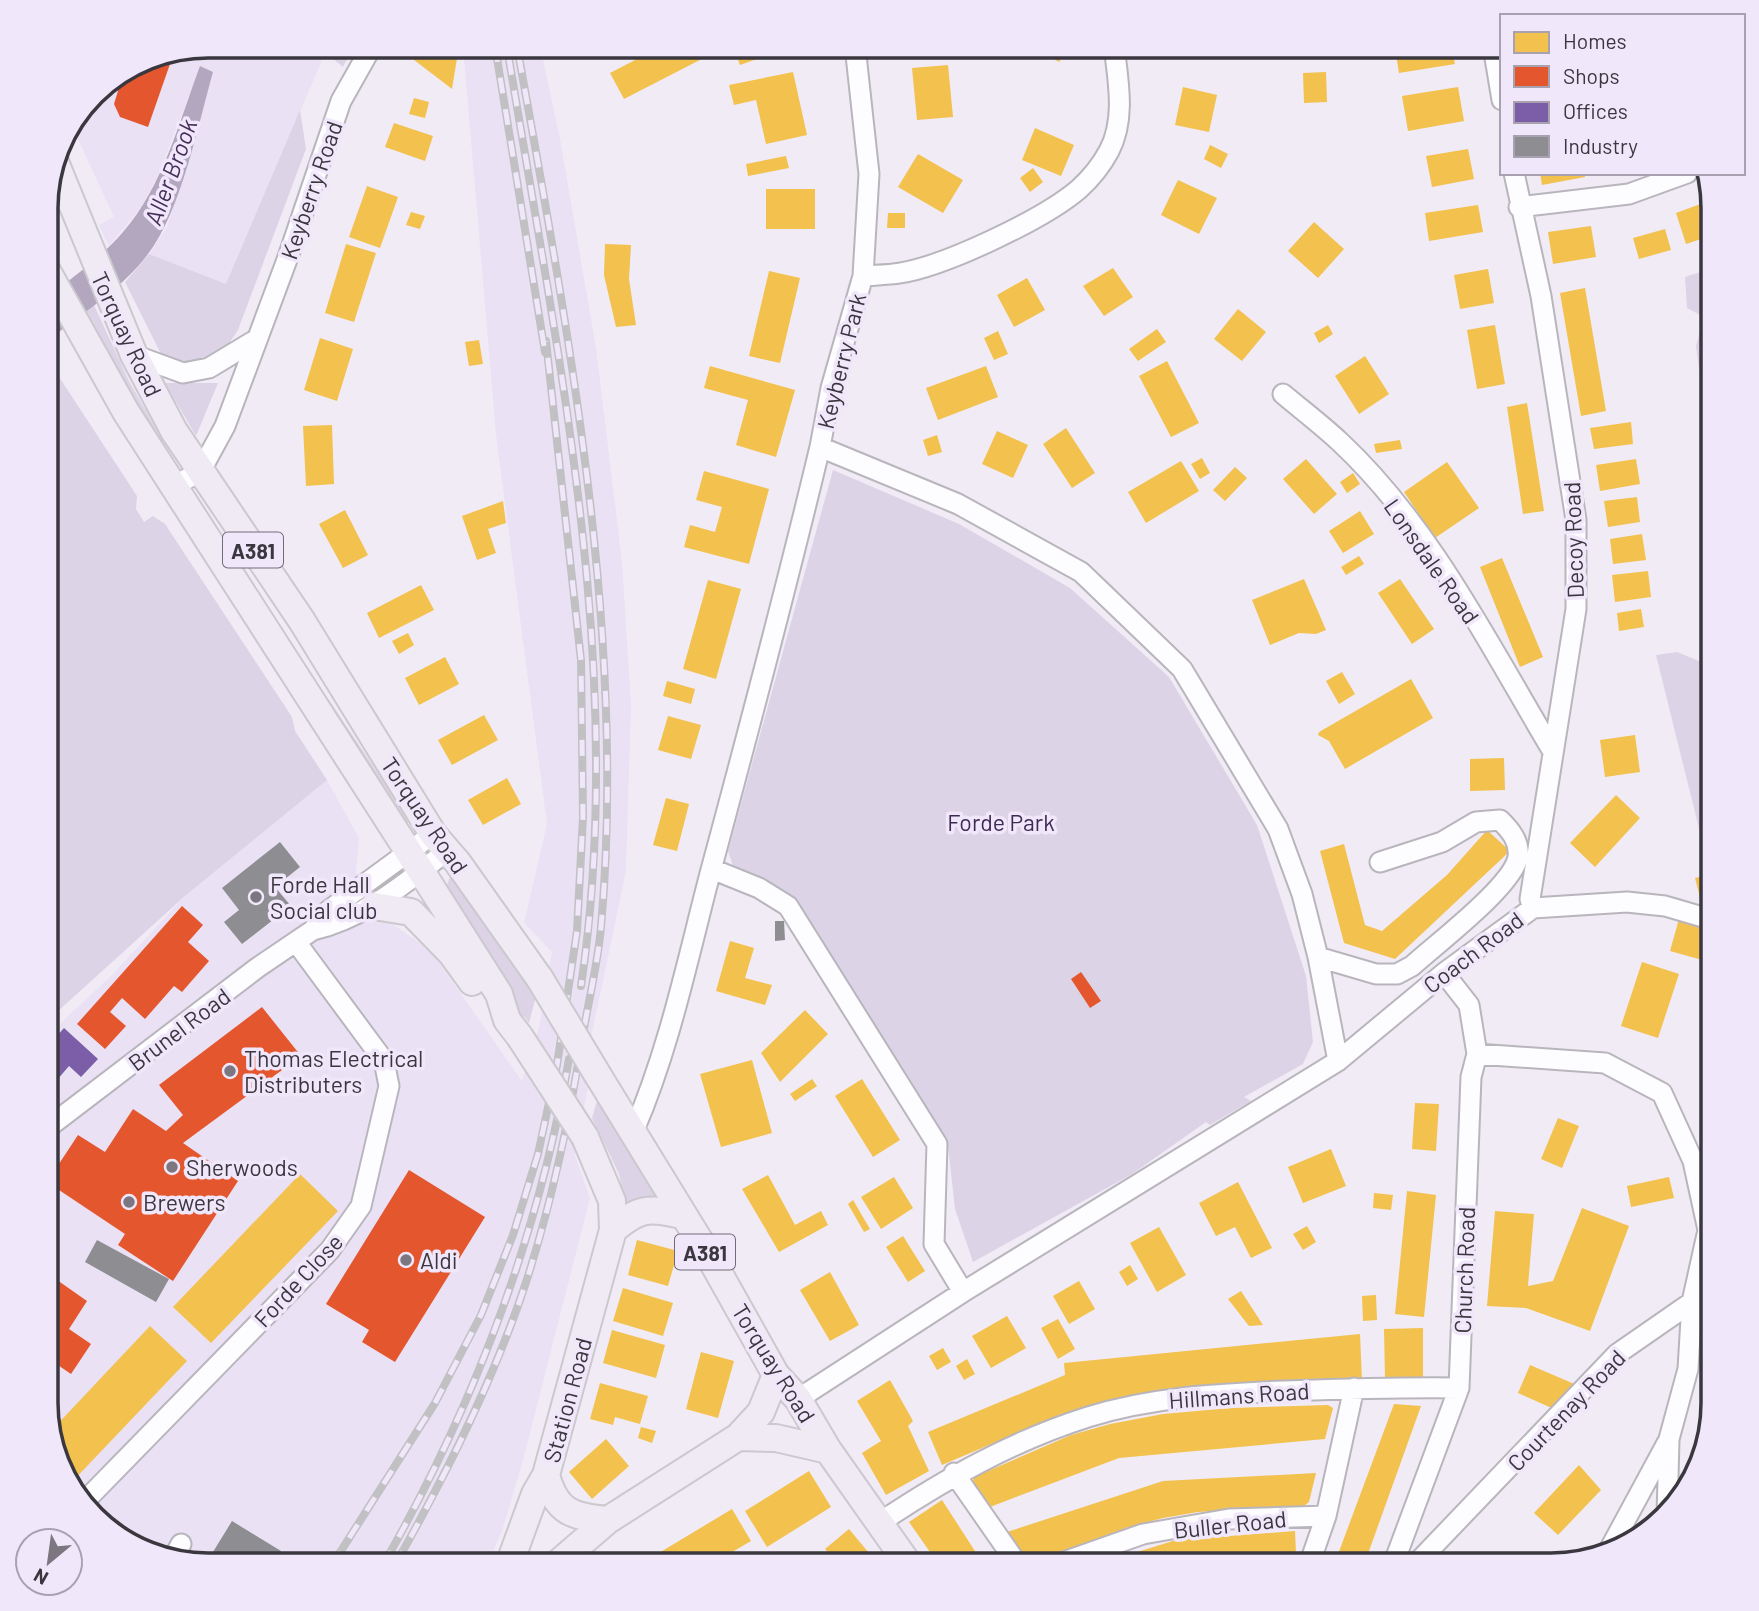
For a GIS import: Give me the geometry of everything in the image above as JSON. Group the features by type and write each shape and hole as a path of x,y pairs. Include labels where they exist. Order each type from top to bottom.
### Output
{"main road":[{"name":"Torquay Road","path":"61,177 134,355 174,431 302,621 440,843 540,979 634,1130 776,1375 798,1399 828,1450 900,1553"},
{"name":"Torquay Road","path":"58,290 126,412 499,994 514,1028 585,1137 602,1171 612,1201 613,1230"},
{"name":"A381","path":"374,905 411,912 422,921 451,953 483,998 514,1028"},
{"name":"A381","path":"613,1230 633,1214 654,1209 681,1215"},
{"name":"Station Road","path":"514,1553 535,1494 546,1475 613,1230"},
{"path":"571,1553 608,1520 738,1437 761,1412 776,1375"},
{"name":"Torquay Road","path":"738,1437 776,1438 828,1450"},
{"path":"546,1475 552,1496 562,1508 583,1518 608,1520"}],"street":[{"name":"Keyberry Road","path":"200,472 225,426 341,101 365,58"},
{"name":"Keyberry Park","path":"820,447 831,388 863,276 869,174 856,58"},
{"name":"Keyberry Park","path":"863,276 902,272 953,255 1016,227 1077,190 1110,150 1116,130 1121,99 1116,58"},
{"path":"1495,58 1500,88"},
{"name":"Decoy Road","path":"1514,175 1519,207 1541,296 1576,520 1576,608 1530,899 1533,908"},
{"path":"1519,207 1676,175"},
{"path":"134,355 183,373 209,369 257,339"},
{"name":"Lonsdale Road","path":"1283,394 1341,443 1401,512 1437,559 1552,750"},
{"path":"634,1130 647,1099 687,968 769,657 820,447 958,504 1081,572 1182,668 1278,829 1302,894 1318,957 1338,1061 962,1292 798,1399"},
{"path":"173,486 200,472"},
{"path":"1318,957 1376,974 1397,974 1412,966 1504,884 1518,859 1517,844 1513,832 1500,820 1476,822 1442,842 1380,862"},
{"name":"Brunel Road","path":"58,1120 313,930 328,911 440,843"},
{"name":"Brunel Road","path":"313,930 341,924 374,905 414,861"},
{"path":"712,869 759,888 788,906 937,1144 934,1244 962,1292"},
{"name":"Coach Road","path":"1338,1061 1444,973 1533,908 1627,902 1665,906 1701,916"},
{"name":"Forde Close","path":"90,1496 330,1250 361,1206 389,1086 384,1060 296,942"},
{"name":"Church Road","path":"1398,1553 1459,1388 1471,1077 1477,1054 1469,1005 1444,973"},
{"path":"1477,1054 1605,1063 1662,1093 1693,1161 1701,1196"},
{"path":"1615,1539 1669,1439 1688,1369 1692,1302 1701,1264"},
{"name":"Courtenay Road","path":"1427,1553 1617,1354 1701,1293"},
{"path":"1314,1553 1326,1516 1353,1388"},
{"name":"Hillmans Road","path":"879,1523 954,1473 1049,1430 1089,1416 1144,1403 1188,1395 1353,1388 1459,1388"},
{"path":"1667,1498 1669,1439"},
{"path":"954,1473 1009,1553"},
{"name":"Buller Road","path":"1093,1553 1155,1532 1229,1519 1326,1516"}],"shaded area":[{"path":"323,58 226,285 149,254 167,227 213,72 200,67 158,176 142,206 109,246 99,225 114,217 76,135 95,109 124,83 159,66 188,59"},
{"path":"464,58 543,58 560,139 596,348 622,562 631,705 626,871 591,1038 589,1081 575,1156 590,1198 522,1464 502,1531 492,1553 198,1553 169,1548 150,1542 124,1528 102,1509 78,1478 69,1461 61,1433 58,1413 58,1026 112,975 185,896 327,780 359,838 356,873 385,919 430,950 522,1081 539,1028 552,952 524,923 547,824 496,435"}],"green space":[{"path":"332,58 348,58 343,67"},
{"path":"300,110 306,149 238,330 224,351 202,363 174,362 161,354 125,282 149,254 226,284"},
{"path":"1701,272 1701,315 1687,308 1685,277"},
{"path":"94,305 129,381 163,441 153,446 84,313"},
{"path":"1701,328 1701,383 1696,346"},
{"path":"58,375 137,496 136,509 144,522 153,516 165,524 292,717 295,731 327,780 185,896 58,1011"},
{"path":"165,383 218,383 196,436"},
{"name":"Forde Park","path":"833,470 959,524 1070,588 1169,677 1257,825 1306,976 1313,1042 1303,1064 1244,1097 1251,1101 1210,1125 1206,1122 1132,1174 973,1262 955,1209 948,1146 804,918 735,872 728,851"},
{"path":"203,512 408,818 408,827"},
{"path":"1677,652 1701,661 1701,837 1656,655"},
{"path":"451,874 536,996 529,1023 524,1016 521,1017 445,890"},
{"path":"599,1094 664,1202 626,1210 619,1174 592,1118"}],"water":[{"name":"Aller Brook","path":"200,66 213,72 187,167 160,236 126,279 58,333 58,289 106,250 123,232 149,195 169,153"}],"building: Homes":[{"path":"412,58 457,58 452,89"},
{"path":"639,58 704,58 624,99 610,73"},
{"path":"737,58 757,58 757,59 740,65"},
{"path":"1397,58 1454,58 1455,64 1399,73"},
{"path":"948,65 953,117 917,120 912,68"},
{"path":"793,72 807,135 766,144 756,100 734,105 729,85"},
{"path":"1326,72 1327,102 1304,103 1303,73"},
{"path":"1183,87 1217,95 1209,132 1175,125"},
{"path":"1458,87 1464,121 1408,131 1402,96"},
{"path":"414,98 429,102 425,118 409,114"},
{"path":"394,123 433,136 425,161 385,147"},
{"path":"1035,128 1074,145 1061,176 1022,160"},
{"path":"1210,145 1228,154 1221,168 1204,159"},
{"path":"1468,149 1474,179 1432,187 1426,156"},
{"path":"918,154 963,180 943,213 898,187"},
{"path":"786,156 789,168 748,176 746,164"},
{"path":"1033,168 1043,182 1030,192 1020,178"},
{"path":"1540,175 1585,177 1542,185"},
{"path":"1178,180 1217,198 1199,234 1161,215"},
{"path":"367,186 398,197 380,248 349,237"},
{"path":"766,189 815,189 815,229 766,229"},
{"path":"1701,204 1701,239 1686,244 1676,213"},
{"path":"1478,205 1483,232 1429,241 1425,213"},
{"path":"411,212 425,216 420,229 406,225"},
{"path":"888,213 905,213 905,228 887,228"},
{"path":"1314,222 1344,249 1318,278 1288,251"},
{"path":"1591,226 1596,257 1553,264 1548,232"},
{"path":"1665,229 1671,250 1639,259 1633,238"},
{"path":"346,244 376,253 354,322 325,313"},
{"path":"605,244 631,245 629,279 636,325 616,327 604,275"},
{"path":"1113,268 1133,297 1104,316 1083,286"},
{"path":"1488,269 1494,303 1460,309 1454,275"},
{"path":"769,271 800,278 780,363 749,356"},
{"path":"1027,278 1045,310 1014,327 997,295"},
{"path":"1585,288 1606,411 1581,416 1560,293"},
{"path":"1238,309 1266,332 1242,361 1214,339"},
{"path":"1328,325 1333,334 1319,343 1314,333"},
{"path":"1495,325 1505,384 1477,389 1467,330"},
{"path":"1157,329 1166,342 1138,361 1129,349"},
{"path":"998,331 1008,354 994,360 984,338"},
{"path":"320,338 353,349 337,401 304,390"},
{"path":"479,340 483,364 469,366 465,342"},
{"path":"1365,356 1389,394 1359,414 1335,376"},
{"path":"1167,361 1199,423 1171,437 1139,376"},
{"path":"710,366 795,390 776,457 736,445 748,400 704,388"},
{"path":"986,366 998,397 938,420 926,388"},
{"path":"1527,403 1544,511 1523,514 1507,407"},
{"path":"1631,422 1633,444 1594,449 1590,428"},
{"path":"332,425 334,484 306,486 303,426"},
{"path":"1066,428 1095,473 1072,488 1043,444"},
{"path":"997,431 1028,445 1013,478 982,464"},
{"path":"937,435 942,452 928,456 923,440"},
{"path":"1400,440 1402,449 1376,453 1374,444"},
{"path":"1202,458 1210,473 1200,479 1191,464"},
{"path":"1306,459 1337,494 1314,514 1283,479"},
{"path":"1636,459 1640,484 1600,491 1596,465"},
{"path":"1181,461 1199,491 1146,523 1128,492"},
{"path":"1447,462 1479,508 1435,538 1404,492"},
{"path":"1235,467 1247,478 1225,501 1213,490"},
{"path":"704,471 769,489 749,564 684,547 690,525 715,532 722,507 696,500"},
{"path":"1353,473 1360,484 1347,493 1340,482"},
{"path":"1637,497 1640,522 1608,527 1604,501"},
{"path":"503,501 506,523 488,529 496,553 477,560 462,516"},
{"path":"345,510 368,555 343,568 319,524"},
{"path":"1360,511 1374,534 1343,553 1329,531"},
{"path":"1642,534 1646,560 1613,564 1610,539"},
{"path":"1359,556 1364,564 1346,575 1341,567"},
{"path":"1502,558 1543,657 1520,667 1480,567"},
{"path":"1648,571 1651,597 1615,602 1612,575"},
{"path":"1304,579 1326,630 1316,634 1299,633 1270,645 1252,600"},
{"path":"1400,579 1434,629 1412,644 1378,593"},
{"path":"708,580 741,589 716,679 683,669"},
{"path":"421,585 434,610 379,638 367,613"},
{"path":"1641,609 1644,627 1619,631 1617,613"},
{"path":"408,633 414,645 399,654 392,641"},
{"path":"445,657 459,684 419,705 405,678"},
{"path":"1342,672 1355,694 1339,704 1326,681"},
{"path":"1411,679 1433,718 1345,769 1329,741 1318,735 1319,732"},
{"path":"667,681 695,689 691,704 663,696"},
{"path":"484,715 498,740 452,765 438,740"},
{"path":"668,716 701,725 691,759 658,750"},
{"path":"1635,735 1640,772 1605,777 1600,740"},
{"path":"1504,758 1505,790 1470,791 1470,759"},
{"path":"507,778 521,804 483,825 468,800"},
{"path":"1616,795 1640,818 1595,867 1570,843"},
{"path":"666,798 689,804 677,851 653,845"},
{"path":"1487,830 1510,851 1395,959 1344,943 1320,851 1344,844 1365,925 1382,931 1447,875"},
{"path":"1701,876 1701,901 1695,878"},
{"path":"1679,919 1701,925 1701,960 1670,951"},
{"path":"730,941 754,948 745,978 772,985 765,1005 716,991"},
{"path":"1642,962 1679,974 1658,1038 1621,1026"},
{"path":"805,1010 828,1034 780,1082 761,1053"},
{"path":"752,1060 772,1133 721,1147 700,1074"},
{"path":"812,1079 817,1086 795,1101 790,1094"},
{"path":"862,1079 900,1140 873,1157 835,1096"},
{"path":"1415,1103 1439,1104 1436,1151 1412,1149"},
{"path":"1558,1118 1579,1126 1562,1168 1541,1159"},
{"path":"1331,1149 1346,1186 1303,1203 1288,1167"},
{"path":"300,1174 338,1211 211,1343 173,1307"},
{"path":"768,1175 795,1225 821,1211 828,1225 779,1252 742,1189"},
{"path":"894,1177 913,1208 881,1229 861,1197"},
{"path":"1669,1177 1674,1198 1631,1207 1627,1186"},
{"path":"1238,1182 1272,1248 1251,1258 1235,1227 1216,1236 1199,1203"},
{"path":"1407,1191 1436,1195 1424,1317 1395,1314"},
{"path":"1374,1193 1393,1195 1391,1210 1373,1208"},
{"path":"853,1200 870,1229 864,1232 848,1204"},
{"path":"1582,1208 1629,1226 1590,1331 1526,1308 1487,1306 1495,1211 1534,1214 1528,1286 1553,1281"},
{"path":"1307,1226 1316,1242 1303,1250 1293,1234"},
{"path":"1159,1227 1186,1275 1157,1292 1130,1243"},
{"path":"903,1236 925,1271 908,1282 886,1247"},
{"path":"637,1240 678,1251 668,1286 628,1275"},
{"path":"1130,1265 1138,1279 1127,1286 1119,1272"},
{"path":"830,1272 859,1325 830,1341 800,1290"},
{"path":"1079,1281 1095,1309 1069,1324 1053,1296"},
{"path":"623,1288 673,1303 663,1336 613,1321"},
{"path":"1241,1291 1263,1325 1249,1326 1228,1299"},
{"path":"1376,1295 1377,1320 1363,1321 1362,1296"},
{"path":"1007,1316 1026,1348 991,1368 972,1336"},
{"path":"1058,1319 1075,1349 1058,1359 1041,1328"},
{"path":"150,1326 187,1361 77,1476 66,1452 59,1422"},
{"path":"1423,1328 1423,1377 1385,1378 1384,1329"},
{"path":"612,1330 665,1345 656,1378 603,1363"},
{"path":"1360,1334 1362,1381 1164,1390 1062,1414 942,1465 928,1432 1065,1375 1064,1363"},
{"path":"943,1348 951,1362 937,1370 929,1356"},
{"path":"701,1352 734,1361 718,1418 686,1409"},
{"path":"967,1359 975,1374 964,1380 956,1366"},
{"path":"1530,1365 1579,1386 1554,1409 1518,1393"},
{"path":"890,1380 913,1421 908,1426 929,1471 886,1495 862,1453 881,1441 857,1401"},
{"path":"600,1383 648,1396 640,1424 615,1417 613,1425 590,1419"},
{"path":"1394,1404 1421,1406 1368,1553 1338,1553"},
{"path":"1328,1405 1333,1408 1325,1439 1119,1458 990,1507 973,1482 974,1477 1071,1435 1110,1424 1163,1414 1230,1408"},
{"path":"641,1427 656,1431 652,1443 638,1438"},
{"path":"606,1439 629,1466 592,1499 569,1472"},
{"path":"1579,1465 1601,1490 1558,1535 1534,1513"},
{"path":"809,1471 831,1507 767,1547 745,1511"},
{"path":"1316,1473 1309,1502 1304,1506 1198,1512 1163,1518 1126,1528 1058,1553 1021,1553 1007,1532 1163,1481"},
{"path":"942,1500 976,1553 931,1553 909,1522"},
{"path":"732,1509 751,1541 730,1553 659,1553"},
{"path":"849,1529 869,1553 828,1553 825,1549"},
{"path":"1295,1531 1296,1553 1134,1553 1176,1540"}],"building: Shops":[{"path":"170,64 148,127 120,117 114,104 119,87 124,83 141,73"},
{"path":"182,906 203,925 188,942 209,961 182,992 174,986 145,1019 122,998 110,1012 126,1026 105,1049 77,1024"},
{"path":"1081,972 1101,1001 1090,1008 1071,979"},
{"path":"262,1007 301,1056 183,1143 238,1181 173,1281 118,1245 125,1234 58,1189 58,1165 78,1135 105,1152 133,1109 166,1131 183,1115 159,1085"},
{"name":"Aldi","path":"409,1170 485,1217 395,1362 362,1342 369,1330 326,1304"},
{"path":"58,1281 87,1301 69,1329 91,1344 71,1374 58,1365"}],"building: Offices":[{"path":"64,1028 98,1059 81,1077 69,1066 58,1079 58,1035"}],"building: Industry":[{"name":"Forde Hall Social club","path":"280,842 300,867 275,887 291,906 242,944 224,922 239,910 222,888"},
{"path":"775,921 784,921 785,940 775,941"},
{"path":"97,1240 169,1279 156,1302 85,1262"},
{"path":"232,1521 281,1551 280,1553 212,1553"}],"railway":[{"path":"497,58 545,352"},
{"path":"402,1553 470,1422 502,1348 529,1273 554,1182 567,1121 601,927 607,818 606,707 599,596 573,373 519,58"},
{"path":"509,59 566,404 592,637 596,754 593,870 581,986"},
{"path":"340,1553 435,1403 481,1315 513,1235 538,1154 557,1065 577,931 583,817 581,660 546,341"},
{"path":"390,1553 446,1445 498,1320 540,1192 569,1059"}],"place":[{"name":"Forde Hall Social club","path":"256,897"},
{"name":"Thomas Electrical Distributers","path":"230,1071"},
{"name":"Sherwoods","path":"172,1167"},
{"name":"Brewers","path":"129,1202"},
{"name":"Aldi","path":"406,1260"}]}
